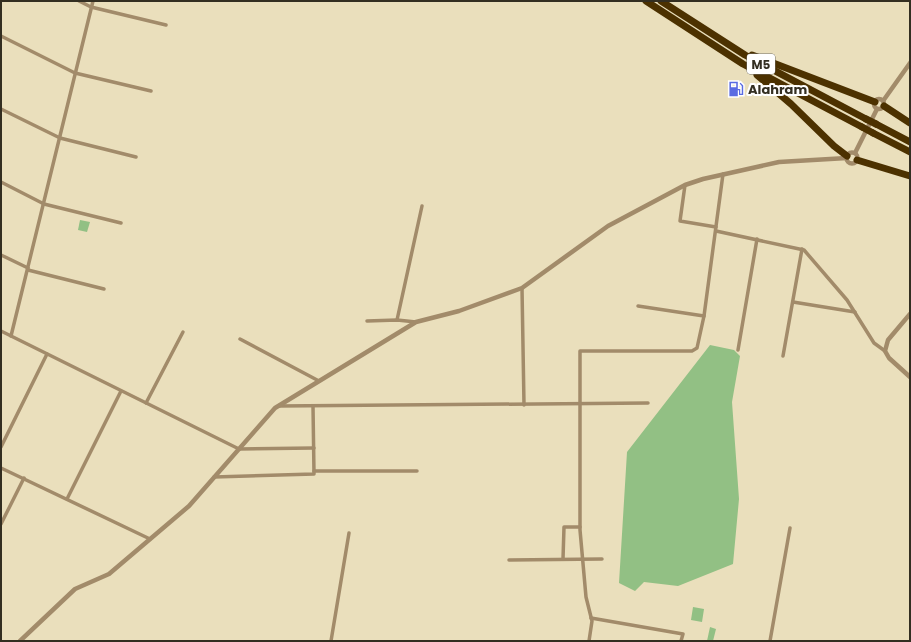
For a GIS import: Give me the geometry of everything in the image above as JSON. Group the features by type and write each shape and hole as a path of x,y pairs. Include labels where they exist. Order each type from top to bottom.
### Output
{"highway":[{"name":"M5","path":"646,1 742,64 910,152"},
{"name":"M5","path":"661,1 731,46 805,88 910,142"},
{"path":"731,46 880,104 910,123"},
{"path":"742,64 791,104 847,157"},
{"path":"856,157 910,176"}],"street":[{"path":"79,1 91,7 166,25"},
{"path":"11,336 93,1"},
{"path":"1,36 76,73 151,91"},
{"path":"847,157 851,163 856,157 880,104 910,63"},
{"path":"1,109 60,138 136,157"},
{"path":"20,641 75,589 109,574 189,506 278,406 416,322 458,311 522,288 608,226 685,186 723,174 779,162 847,157 850,153 856,157"},
{"path":"589,641 591,618 586,597 580,527 580,351 692,351 699,344 723,174"},
{"path":"1,182 44,204 120,223"},
{"path":"685,186 680,221 757,240 802,249 807,252 855,312 874,343 885,351 889,358 910,377"},
{"path":"397,320 422,206"},
{"path":"738,350 757,240"},
{"path":"783,356 802,249"},
{"path":"1,255 28,269 104,289"},
{"path":"522,288 524,405"},
{"path":"793,302 855,312"},
{"path":"638,306 704,316"},
{"path":"885,351 888,340 910,314"},
{"path":"367,321 397,320 416,322"},
{"path":"1,331 239,449 314,448"},
{"path":"146,403 184,332"},
{"path":"240,339 319,381"},
{"path":"1,447 46,354"},
{"path":"67,499 121,391"},
{"path":"278,406 648,403"},
{"path":"214,477 314,474 313,406"},
{"path":"1,468 150,539"},
{"path":"314,471 417,471"},
{"path":"1,524 24,478"},
{"path":"563,560 564,527 580,527"},
{"path":"770,641 790,528"},
{"path":"331,641 349,533"},
{"path":"509,560 602,559"},
{"path":"591,618 683,634 681,641"}],"green space":[{"path":"80,220 90,222 87,232 78,230"},
{"path":"710,345 734,350 740,356 732,402 739,499 733,564 678,586 644,582 635,591 619,583 627,452"},
{"path":"693,607 704,609 702,622 691,620"},
{"path":"710,627 716,629 713,641 707,641"}],"place":[{"name":"Alahram","path":"736,89"}]}
